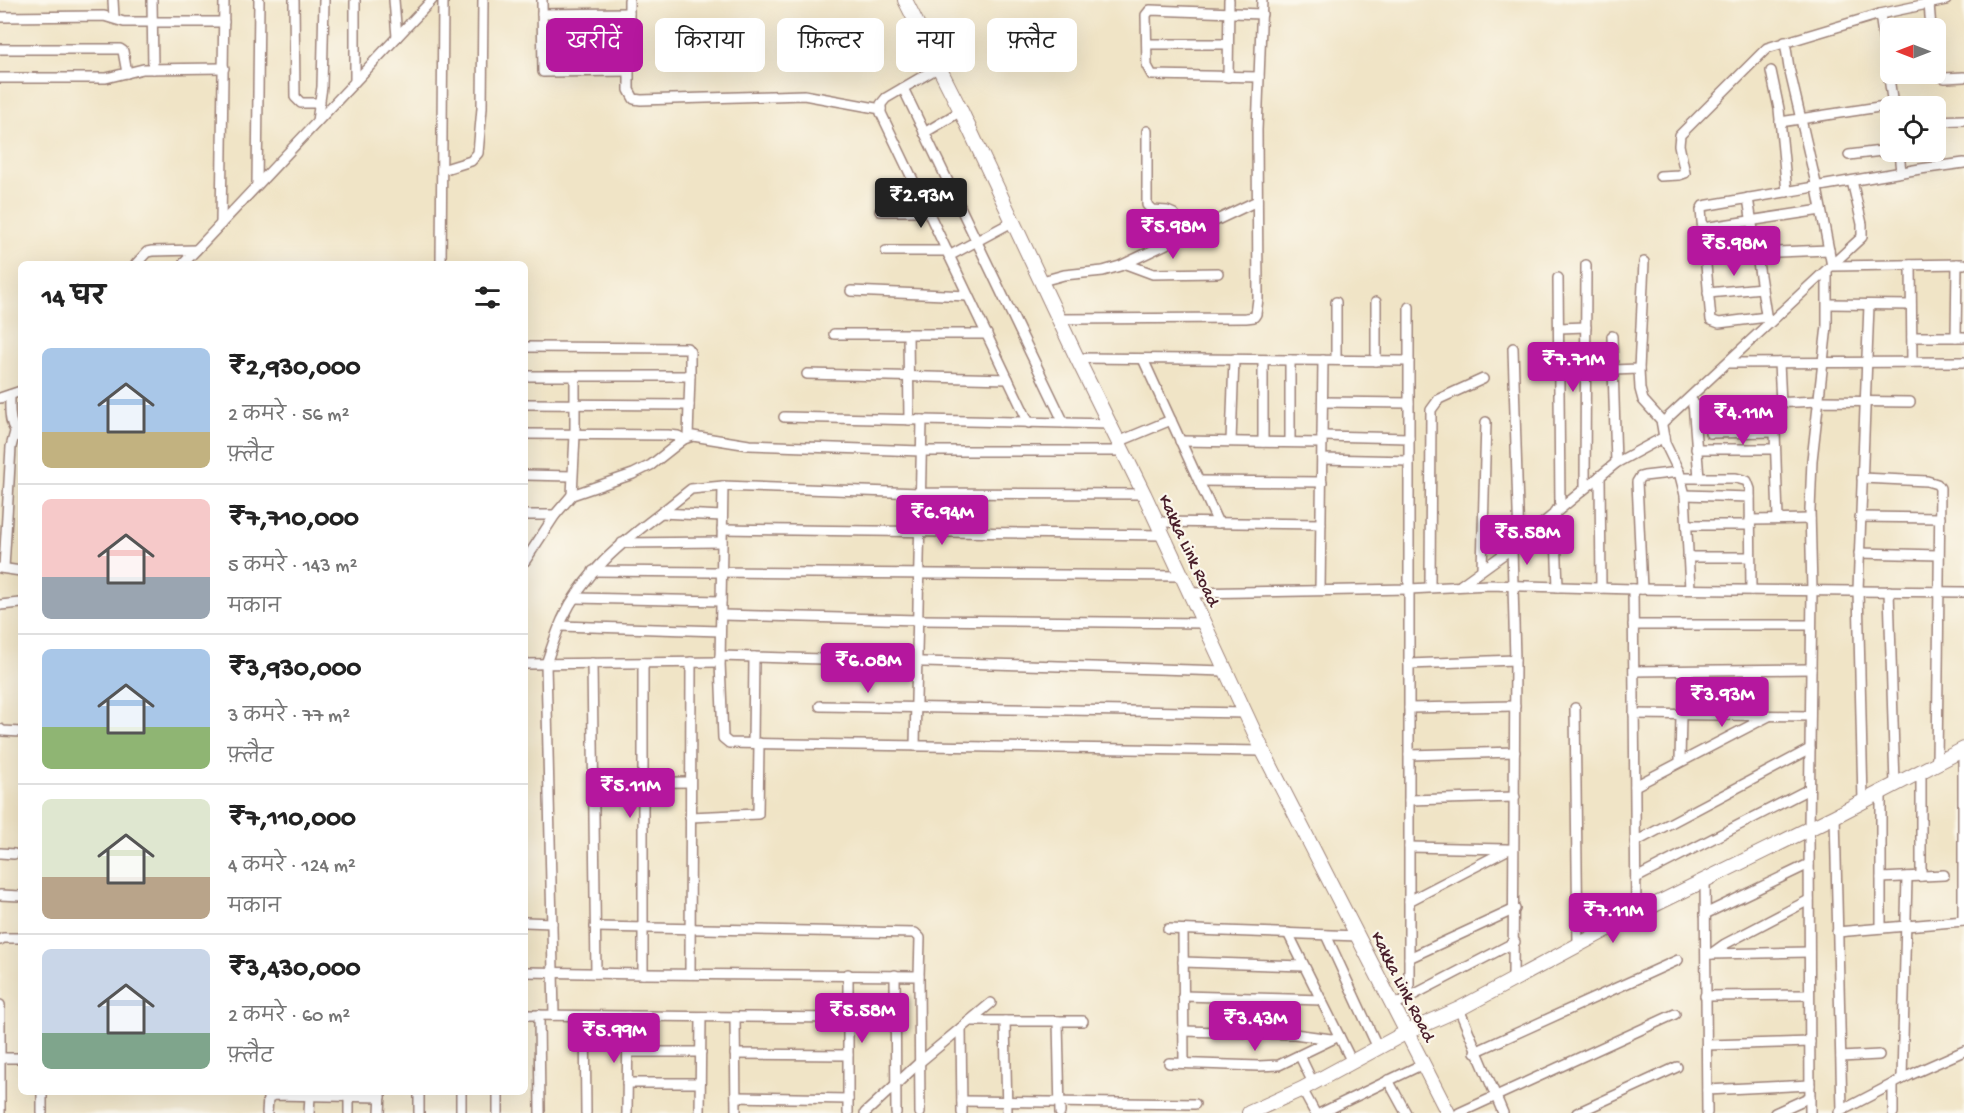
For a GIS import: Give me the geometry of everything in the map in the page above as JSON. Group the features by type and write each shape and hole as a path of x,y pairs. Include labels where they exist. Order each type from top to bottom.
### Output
{"street":[{"path":"113,0 114,18"},
{"path":"152,0 153,69"},
{"path":"221,224 224,0"},
{"path":"257,185 259,0"},
{"path":"294,0 295,97 301,103 320,103"},
{"path":"317,121 322,76 324,0"},
{"path":"355,0 355,81"},
{"path":"394,0 397,37"},
{"path":"186,261 432,0"},
{"path":"441,261 443,0"},
{"path":"442,170 471,161 478,153 482,108 483,0"},
{"path":"542,0 543,72 546,72"},
{"path":"629,0 629,18"},
{"name":"Kakka Link Road","path":"905,0 914,18"},
{"path":"1228,77 1229,0"},
{"path":"1059,319 1254,317 1256,314 1258,299 1257,130 1262,0"},
{"path":"1660,176 1679,176 1685,173 1679,146 1680,135 1763,52 1785,42 1880,14 1946,0"},
{"path":"1929,4 1930,18"},
{"path":"1259,77 1152,75 1147,68 1146,15 1149,11 1262,14"},
{"path":"542,15 629,13"},
{"path":"1880,14 1892,96"},
{"path":"0,17 104,16 124,22 224,22"},
{"path":"1785,42 1817,188 1829,250 1830,268 1824,362 1812,460 1810,519 1812,590 1809,789 1810,1113"},
{"path":"1147,44 1228,45"},
{"path":"0,49 115,48 123,51 127,73"},
{"path":"0,78 106,78 153,69 224,68"},
{"path":"1771,71 1780,122 1787,192"},
{"path":"628,72 631,96 641,100 804,95 881,109"},
{"path":"929,72 886,98 881,104 881,109 887,129 1029,423"},
{"name":"Kakka Link Road","path":"942,72 1144,494 1263,751 1448,1113"},
{"path":"1946,77 1964,76"},
{"path":"903,88 1064,423"},
{"path":"1780,122 1880,108"},
{"path":"924,132 961,111"},
{"path":"1946,121 1964,120"},
{"path":"1147,131 1147,205 1152,210 1174,214 1175,240"},
{"path":"1850,155 1880,151"},
{"path":"1900,162 1901,172"},
{"path":"1767,320 1713,322 1710,317 1703,206 1901,172 1964,164"},
{"path":"1662,423 1728,363 1767,320 1830,268 1863,235 1852,182"},
{"path":"1748,198 1767,320"},
{"path":"1042,281 1073,273 1111,269 1126,264 1257,201"},
{"path":"1703,228 1821,210"},
{"path":"880,211 927,211"},
{"path":"886,251 948,254 1014,221"},
{"path":"139,261 152,250 196,250"},
{"path":"1705,255 1829,250"},
{"path":"1644,262 1639,369 1642,400 1659,417 1668,450 1680,475 1685,495 1690,590"},
{"path":"1126,264 1153,274 1218,273"},
{"path":"1585,488 1586,264"},
{"path":"1830,268 1961,264 1960,337 1912,337"},
{"path":"1911,265 1912,362"},
{"path":"1558,278 1558,587"},
{"path":"1708,293 1762,288"},
{"path":"851,291 968,296"},
{"path":"1336,302 1336,360"},
{"path":"1376,302 1376,361"},
{"path":"1828,304 1911,305"},
{"path":"1863,801 1857,590 1869,305"},
{"path":"1409,307 1409,997"},
{"path":"1559,328 1586,327"},
{"path":"834,334 987,334"},
{"path":"908,334 909,420"},
{"path":"1612,336 1616,463"},
{"path":"528,347 687,348 690,352 686,438 651,465 633,474 572,495 555,514 528,554"},
{"path":"1513,348 1517,543 1514,586 1515,797 1511,849 1515,909 1513,979"},
{"path":"1077,358 1409,361"},
{"path":"1143,359 1218,523"},
{"path":"1231,441 1234,359"},
{"path":"1263,360 1263,442"},
{"path":"1290,360 1290,442"},
{"path":"1320,590 1323,360"},
{"path":"1728,363 1964,362"},
{"path":"1778,519 1775,432 1779,363"},
{"path":"1613,370 1639,369"},
{"path":"807,374 1008,379"},
{"path":"528,376 690,376"},
{"path":"572,495 575,376"},
{"path":"1430,587 1431,410 1439,399 1483,380"},
{"path":"0,398 18,392"},
{"path":"10,395 10,417 16,437 2,568 18,571"},
{"path":"1692,396 1698,478"},
{"path":"1693,406 1819,401 1910,402"},
{"path":"1323,402 1409,403"},
{"path":"528,404 689,405"},
{"path":"784,417 1109,424"},
{"path":"915,746 922,420"},
{"path":"528,434 668,435 686,438 696,436 732,444 921,451 1120,447 1171,420"},
{"path":"1482,568 1486,422"},
{"path":"1710,433 1775,432"},
{"path":"0,441 16,437"},
{"path":"1461,585 1616,463 1664,437"},
{"path":"1180,441 1290,442 1322,439 1409,438"},
{"path":"1696,449 1776,449"},
{"path":"1322,459 1409,460"},
{"path":"528,475 572,476"},
{"path":"1636,914 1633,625 1638,589 1636,482 1640,477 1680,475 1698,478 1743,478 1748,484 1750,497 1750,590"},
{"path":"1600,476 1601,588"},
{"path":"1862,478 1927,481 1937,484 1940,492 1937,591 1937,763"},
{"path":"1199,481 1322,482"},
{"path":"554,1015 546,664 560,626 575,598 593,571 622,543 691,489 723,486 920,493 1144,494"},
{"path":"723,486 720,659 723,738 729,743 1263,751"},
{"path":"1685,495 1750,497"},
{"path":"661,513 722,516"},
{"path":"528,515 555,514"},
{"path":"1860,517 1940,518"},
{"path":"1687,525 1810,519"},
{"path":"722,529 919,532 1160,529 1218,523 1321,524"},
{"path":"1483,537 1517,543"},
{"path":"622,543 722,542"},
{"path":"1859,553 1938,555"},
{"path":"1688,557 1750,557"},
{"path":"593,571 1182,576"},
{"path":"1190,593 1409,589 1461,585 1690,590 1964,592"},
{"path":"1889,591 1895,784"},
{"path":"575,598 721,601"},
{"path":"0,605 18,603"},
{"path":"721,615 1204,623"},
{"path":"1633,625 1811,625"},
{"path":"560,626 720,631"},
{"path":"690,817 758,814 754,657"},
{"path":"528,663 691,662 754,657 1225,670"},
{"path":"1409,664 1515,660"},
{"path":"690,974 691,662"},
{"path":"592,663 596,973"},
{"path":"643,974 644,663"},
{"path":"1634,671 1811,669"},
{"path":"820,706 1246,713"},
{"path":"1409,708 1515,706"},
{"path":"1575,708 1578,945"},
{"path":"1634,714 1810,716"},
{"path":"1680,761 1681,715"},
{"path":"1635,786 1771,715"},
{"path":"0,729 18,732"},
{"path":"1635,842 1810,749"},
{"path":"1249,1113 1308,1086 1407,1032 1459,1009 1636,914 1835,816 1964,749 1964,921 1838,932"},
{"path":"1409,754 1515,752"},
{"path":"1921,771 1921,876"},
{"path":"593,783 690,782"},
{"path":"1636,878 1809,789"},
{"path":"1881,792 1881,928"},
{"path":"1409,800 1515,797"},
{"path":"1835,816 1841,1057 1839,1112 1902,1079 1964,1051"},
{"path":"1409,847 1511,849"},
{"path":"1409,901 1511,849"},
{"path":"0,854 14,854"},
{"path":"1705,914 1809,864"},
{"path":"1881,878 1944,875"},
{"path":"1902,1079 1907,877"},
{"path":"1705,880 1708,954 1707,1113"},
{"path":"0,895 18,896"},
{"path":"1708,954 1809,900"},
{"path":"1409,958 1515,909"},
{"path":"528,922 552,923"},
{"path":"595,927 915,933 920,938 920,1113"},
{"path":"1168,929 1358,936"},
{"path":"1183,930 1184,1063"},
{"path":"1288,933 1322,1000 1335,1037 1352,1062"},
{"path":"1326,935 1378,1048"},
{"path":"0,940 18,938"},
{"path":"1394,1005 1515,942"},
{"path":"1708,954 1809,952"},
{"path":"1476,1052 1678,960"},
{"path":"1183,962 1304,966"},
{"path":"528,972 920,976"},
{"path":"848,974 848,1113"},
{"path":"895,975 896,1113"},
{"path":"1706,996 1809,995"},
{"path":"1183,996 1322,1000"},
{"path":"865,1113 920,1062 991,1003"},
{"path":"0,1005 0,1113"},
{"path":"1459,1009 1503,1113"},
{"path":"1459,1113 1675,1014"},
{"path":"528,1015 848,1018"},
{"path":"539,1015 540,1113"},
{"path":"585,1016 586,1113"},
{"path":"627,1113 628,1016"},
{"path":"693,1113 700,1113 701,1017"},
{"path":"735,1017 736,1113"},
{"path":"970,1021 1083,1021"},
{"path":"1005,1021 1007,1113"},
{"path":"1058,1021 1060,1108"},
{"path":"961,1028 962,1113"},
{"path":"1183,1031 1335,1037"},
{"path":"1169,1063 1273,1066 1300,1056 1335,1037"},
{"path":"1707,1045 1810,1042"},
{"path":"627,1052 700,1052"},
{"path":"735,1054 848,1055"},
{"path":"1841,1057 1880,1055"},
{"path":"1300,1056 1315,1113"},
{"path":"0,1058 18,1058"},
{"path":"1321,1113 1423,1064"},
{"path":"1577,1113 1677,1067"},
{"path":"1388,1080 1406,1113"},
{"path":"627,1083 700,1083"},
{"path":"1893,1084 1893,1113"},
{"path":"1707,1090 1810,1085"},
{"path":"42,1095 42,1113"},
{"path":"267,1113 267,1102 270,1096 330,1095"},
{"path":"348,1113 349,1095"},
{"path":"380,1113 381,1095"},
{"path":"419,1095 419,1113"},
{"path":"461,1095 461,1113"},
{"path":"498,1095 498,1113"},
{"path":"309,1113 310,1096"},
{"path":"736,1097 848,1099"},
{"path":"1775,1113 1810,1097"},
{"path":"962,1101 1006,1102 1060,1108 1124,1109 1195,1104"}]}
